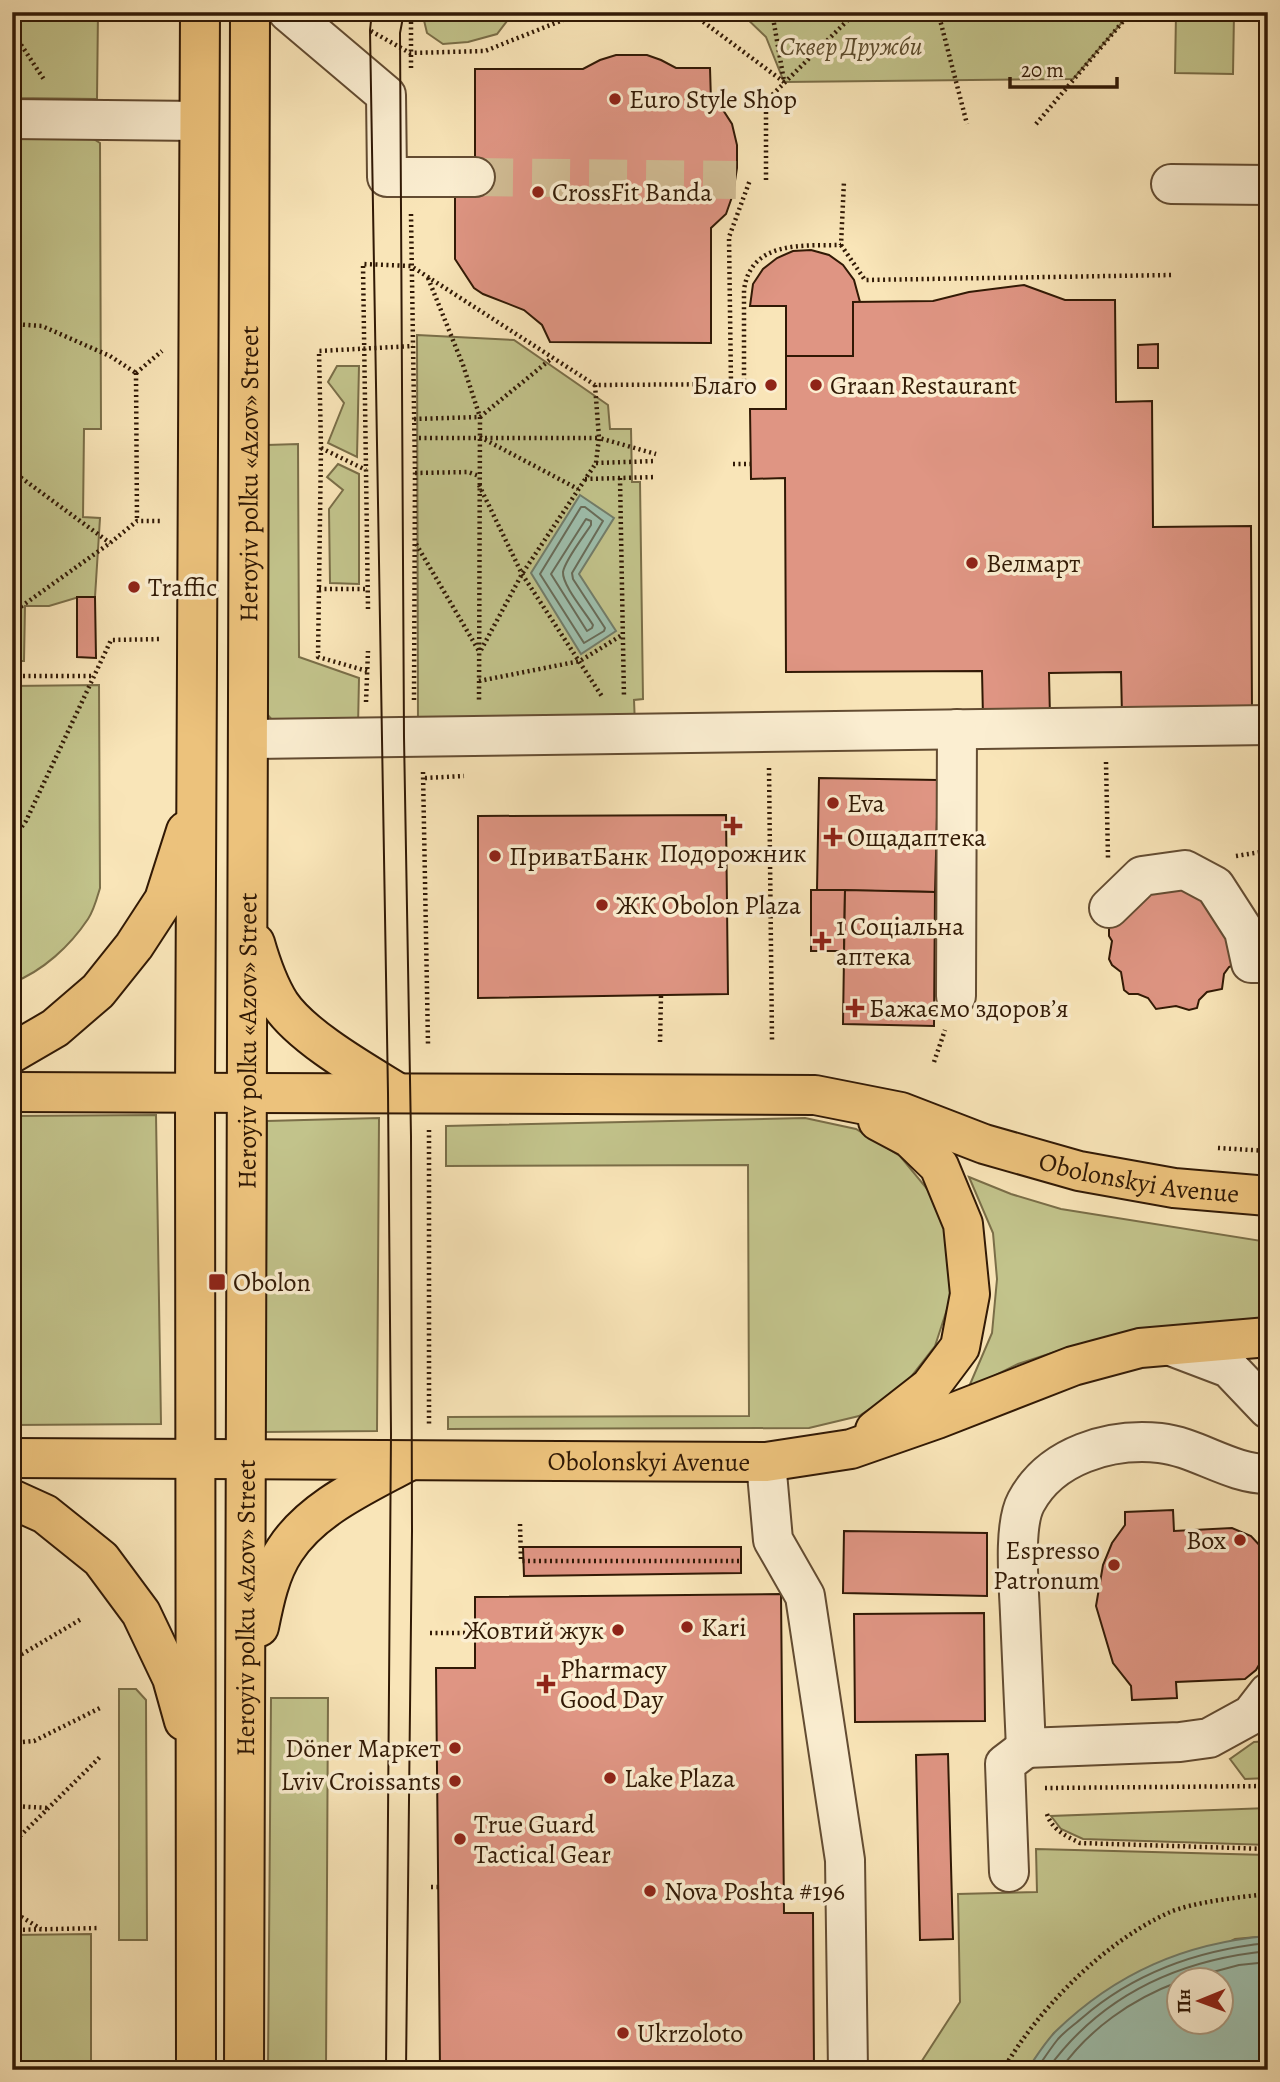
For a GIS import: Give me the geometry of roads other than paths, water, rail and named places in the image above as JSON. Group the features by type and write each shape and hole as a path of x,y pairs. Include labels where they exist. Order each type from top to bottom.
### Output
{"main road":[{"name":"Heroyiv polku «Azov» Street","path":"196,2070 195,1093 200,12"},
{"name":"Heroyiv polku «Azov» Street","path":"244,2070 250,12"},
{"path":"12,1053 55,1027 98,991 134,946 164,900 197,792"},
{"path":"248,916 261,967 281,1005 309,1034 346,1062 398,1093"},
{"name":"Obolonskyi Avenue","path":"12,1092 815,1095 901,1112 984,1144 1079,1171 1174,1188 1268,1196"},
{"path":"815,1095 872,1117 910,1138 939,1166 963,1224 970,1294 960,1347 930,1387 851,1449"},
{"name":"Obolonskyi Avenue","path":"12,1458 246,1460 419,1446 766,1462 851,1449 1073,1366 1140,1348 1268,1337"},
{"path":"243,1698 265,1596 283,1552 295,1536 328,1508 419,1446"},
{"path":"12,1499 44,1514 102,1559 141,1613 172,1678 197,1767"}],"lane":[{"path":"288,12 386,95 387,177 475,177"},
{"path":"12,119 199,121"},
{"path":"1171,184 1268,185"},
{"path":"248,739 347,747 414,737 1268,725"},
{"path":"956,996 957,729"},
{"path":"1109,908 1142,876 1185,870 1214,886 1244,931 1251,963 1268,963"},
{"path":"1171,1346 1229,1368 1268,1409"},
{"path":"1035,1747 1018,1543 1025,1504 1045,1477 1082,1452 1111,1444 1160,1443 1189,1450 1234,1467 1268,1474"},
{"path":"766,1462 773,1540 805,1596 845,1860 848,2070"},
{"path":"1009,1872 1005,1764 1035,1747 1180,1742 1209,1738 1251,1715 1268,1693"}],"water":[{"path":"580,495 614,518 579,574 616,631 581,654 531,573"},
{"path":"1268,1936 1268,2070 1027,2070 1056,2031 1103,1993 1153,1964 1208,1946"}],"tunnel":[{"path":"475,177 736,180"}],"tram line":[{"path":"372,12 370,30 388,1093 391,1434 386,2070"},
{"path":"404,12 400,33 404,737 411,1136 412,1531 406,2070"}],"place":[{"name":"Euro Style Shop","path":"615,99"},
{"name":"CrossFit Banda","path":"538,192"},
{"name":"Благо","path":"771,385"},
{"name":"Graan Restaurant","path":"816,385"},
{"name":"Велмарт","path":"972,563"},
{"name":"Traffic","path":"134,587"},
{"name":"Eva","path":"833,803"},
{"name":"Подорожник","path":"733,826"},
{"name":"Ощадаптека","path":"833,837"},
{"name":"ПриватБанк","path":"495,856"},
{"name":"ЖК Obolon Plaza","path":"602,905"},
{"name":"1 Соціальна аптека","path":"822,941"},
{"name":"Бажаємо здоровʼя","path":"855,1008"},
{"name":"Obolon","path":"217,1282"},
{"name":"Box","path":"1240,1540"},
{"name":"Espresso Patronum","path":"1114,1565"},
{"name":"Kari","path":"687,1627"},
{"name":"Жовтий жук","path":"618,1630"},
{"name":"Pharmacy Good Day","path":"546,1684"},
{"name":"Döner Маркет","path":"455,1748"},
{"name":"Lake Plaza","path":"610,1778"},
{"name":"Lviv Croissants","path":"455,1781"},
{"name":"True Guard Tactical Gear","path":"460,1839"},
{"name":"Nova Poshta #196","path":"650,1891"},
{"name":"Ukrzoloto","path":"623,2033"}],"park label":[{"name":"Сквер Дружби","path":"851,46"}]}
